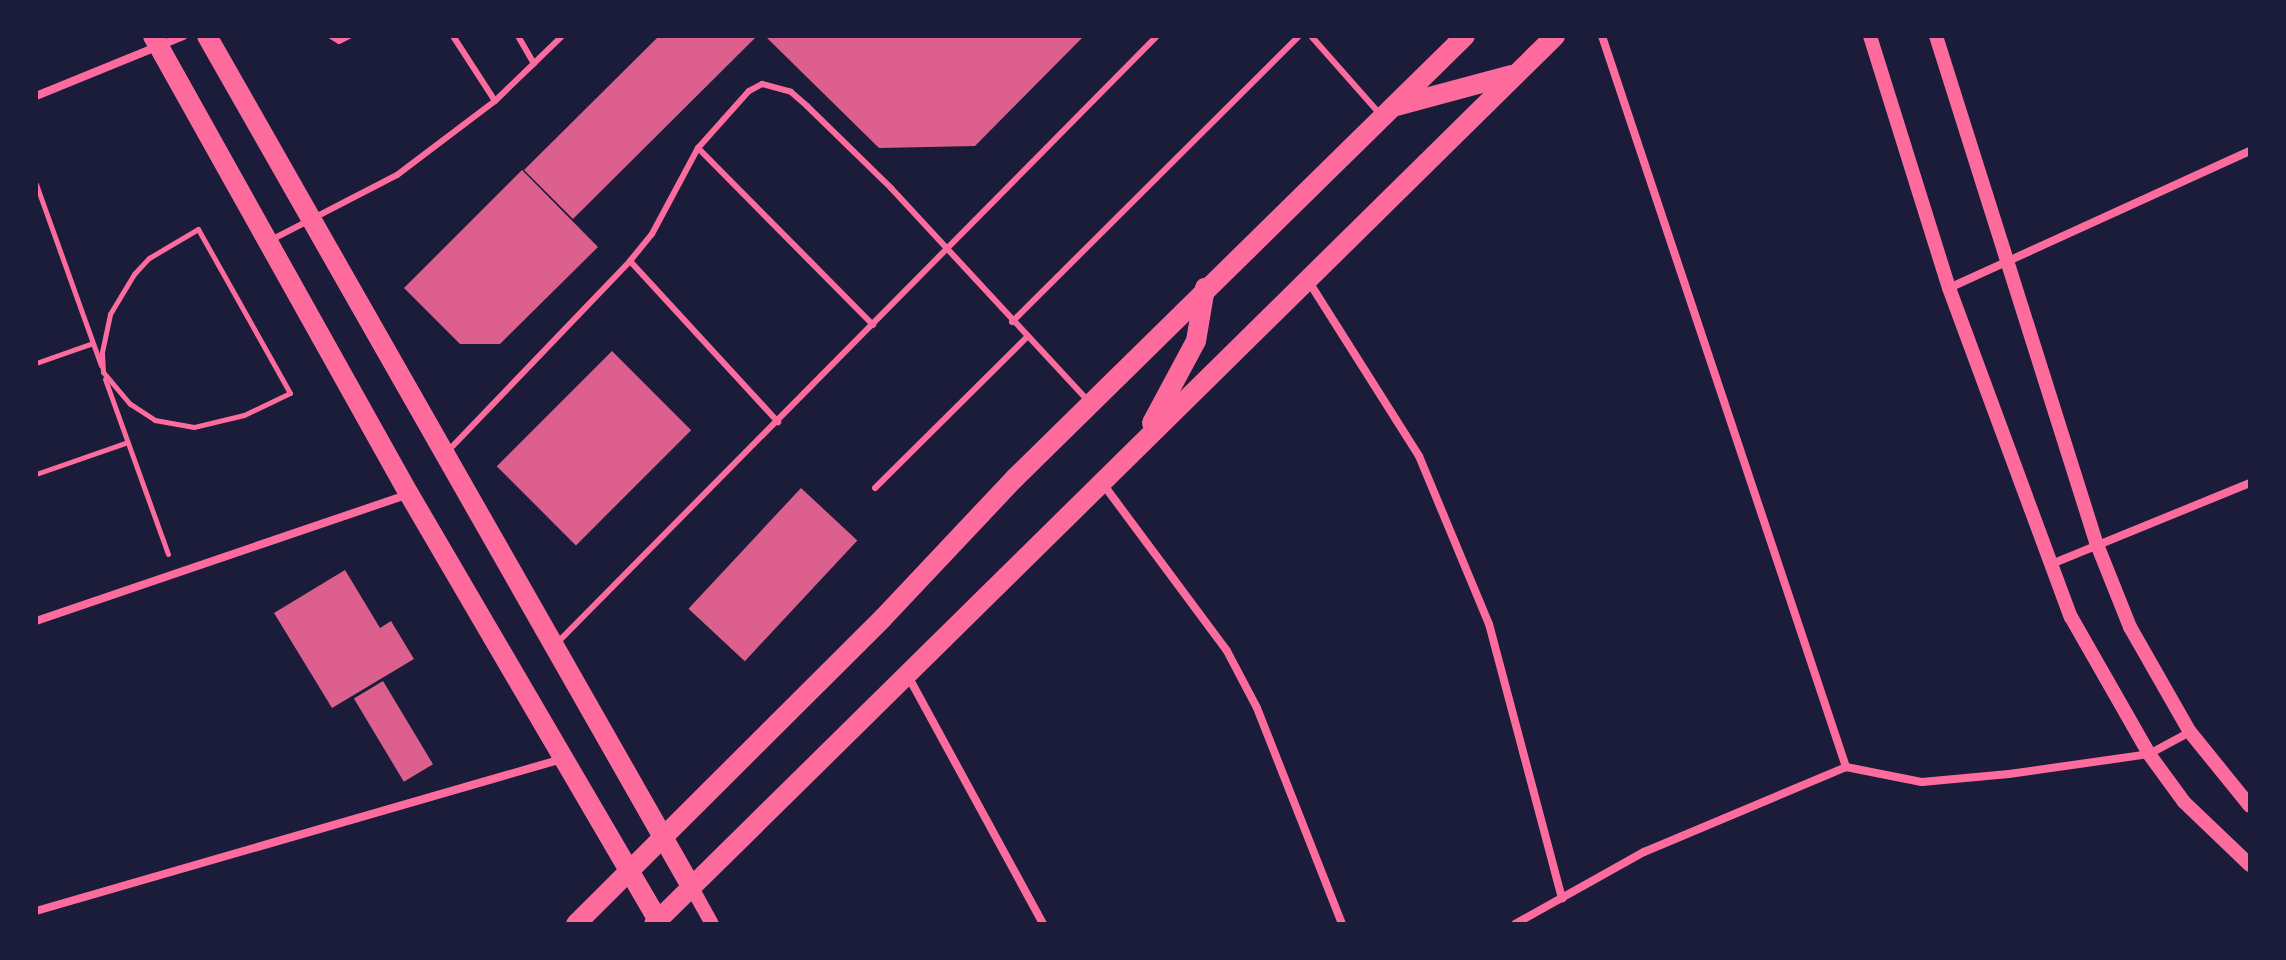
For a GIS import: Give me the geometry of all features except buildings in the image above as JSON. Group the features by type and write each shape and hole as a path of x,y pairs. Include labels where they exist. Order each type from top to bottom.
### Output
{"main road":[{"path":"207,36 447,452 692,888"},
{"path":"576,924 663,833 883,618 1205,288 1465,36"},
{"path":"156,42 409,494 563,759 631,867 658,923 1555,36"},
{"path":"1390,112 1516,74"},
{"path":"1139,447 1196,341 1205,288"}],"street":[{"path":"36,96 156,42 183,36"},
{"path":"1602,36 1846,767"},
{"path":"1870,36 1949,288 2048,565 2071,617 2149,754 2184,802 2250,865"},
{"path":"1936,36 2096,542 2130,627 2190,732 2250,806"},
{"path":"1949,288 2250,151"},
{"path":"1307,278 1419,456 1489,624 1562,898"},
{"path":"2048,565 2096,542 2250,483"},
{"path":"1103,484 1235,665 1257,708 1342,924"},
{"path":"36,621 409,494"},
{"path":"908,676 1043,924"},
{"path":"1515,924 1691,830 1846,767 1922,782 2149,754 2190,732"},
{"path":"36,911 563,759"},
{"path":"692,888 712,924"}],"lane":[{"path":"331,36 339,41 349,36"},
{"path":"453,36 495,101"},
{"path":"518,36 534,64"},
{"path":"270,241 313,222 397,175 495,101 562,36"},
{"path":"556,644 1157,36"},
{"path":"1012,322 1299,36"},
{"path":"1311,36 1390,112"},
{"path":"447,452 630,261 652,234 698,148 749,91 762,84 777,86 828,127 1090,403"},
{"path":"698,148 873,325"},
{"path":"630,261 778,422"},
{"path":"875,488 1027,337"}],"path":[{"path":"36,184 175,574"},
{"path":"198,229 290,393 244,415 194,427 142,414 103,372 105,330 123,289 149,258 198,229"},
{"path":"36,363 93,343"},
{"path":"36,474 128,442"}]}
